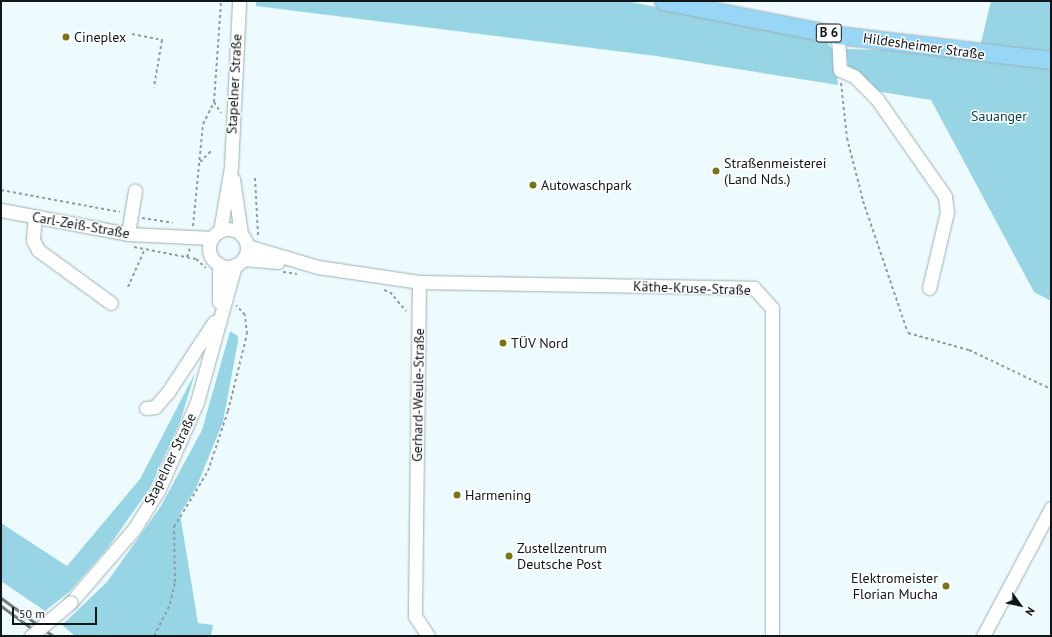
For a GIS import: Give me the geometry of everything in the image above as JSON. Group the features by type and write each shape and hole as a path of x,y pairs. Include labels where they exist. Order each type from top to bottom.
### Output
{"main road":[{"name":"Hildesheimer Straße","path":"663,1 838,34 996,56 1051,60"}],"street":[{"name":"Stapelner Straße","path":"214,240 231,168 239,1"},
{"path":"838,34 840,70 854,76 877,99 945,196 947,212 929,288"},
{"name":"Stapelner Straße","path":"31,636 71,602 134,530 159,489 197,402 221,306 247,246 241,234 231,168"},
{"path":"129,240 135,191"},
{"name":"Carl-Zeiß-Straße","path":"1,210 35,216 129,240 161,238 214,240"},
{"path":"35,216 33,240 38,250 111,303"},
{"path":"241,234 231,229 214,240 219,264 289,260"},
{"name":"Carl-Zeiß-Straße","path":"161,238 214,240"},
{"path":"247,246 289,260 419,282"},
{"name":"Stapelner Straße","path":"219,264 221,306"},
{"name":"Gerhard-Weule-Straße","path":"419,282 415,616 428,636"},
{"name":"Käthe-Kruse-Straße","path":"419,282 754,288 772,308 772,636"},
{"path":"146,408 155,408 193,359 221,306"},
{"path":"984,636 1051,508"}],"path":[{"path":"191,239 203,124 214,102 221,1"},
{"path":"132,34 162,40 154,87"},
{"path":"840,70 847,138 854,166 908,333 969,350 1051,389"},
{"path":"199,163 212,150"},
{"path":"254,178 256,234 270,248 269,254"},
{"path":"129,240 145,249 196,260 205,264 209,275"},
{"path":"128,287 145,249"},
{"path":"281,272 302,275"},
{"path":"376,288 390,292 411,317 418,317"},
{"path":"154,636 170,604 175,582 174,527 202,483 220,442 247,334 245,315 238,306 221,306"}],"green space":[{"path":"256,1 626,1 824,40 834,50 838,85 656,56 256,6"},
{"path":"991,1 1051,1 1051,53 980,47"},
{"name":"Sauanger","path":"846,49 892,50 1051,68 1051,301 1034,292 931,100 875,91 848,66"},
{"path":"230,331 238,336 238,341 223,422 196,488 180,514 198,623 213,625 211,636 75,636 62,625 107,582 161,506 202,430"},
{"path":"195,373 180,422 150,488 107,549 69,592 45,611 1,581 1,523 67,566 140,479"}],"railway":[{"path":"1,598 53,636"},
{"path":"1,606 42,636"}],"place":[{"name":"Cineplex","path":"66,37"},
{"name":"Straßenmeisterei (Land Nds.)","path":"716,171"},
{"name":"Autowaschpark","path":"533,185"},
{"name":"TÜV Nord","path":"503,343"},
{"name":"Harmening","path":"457,495"},
{"name":"Zustellzentrum Deutsche Post","path":"509,556"},
{"name":"Elektromeister Florian Mucha","path":"946,586"}]}
